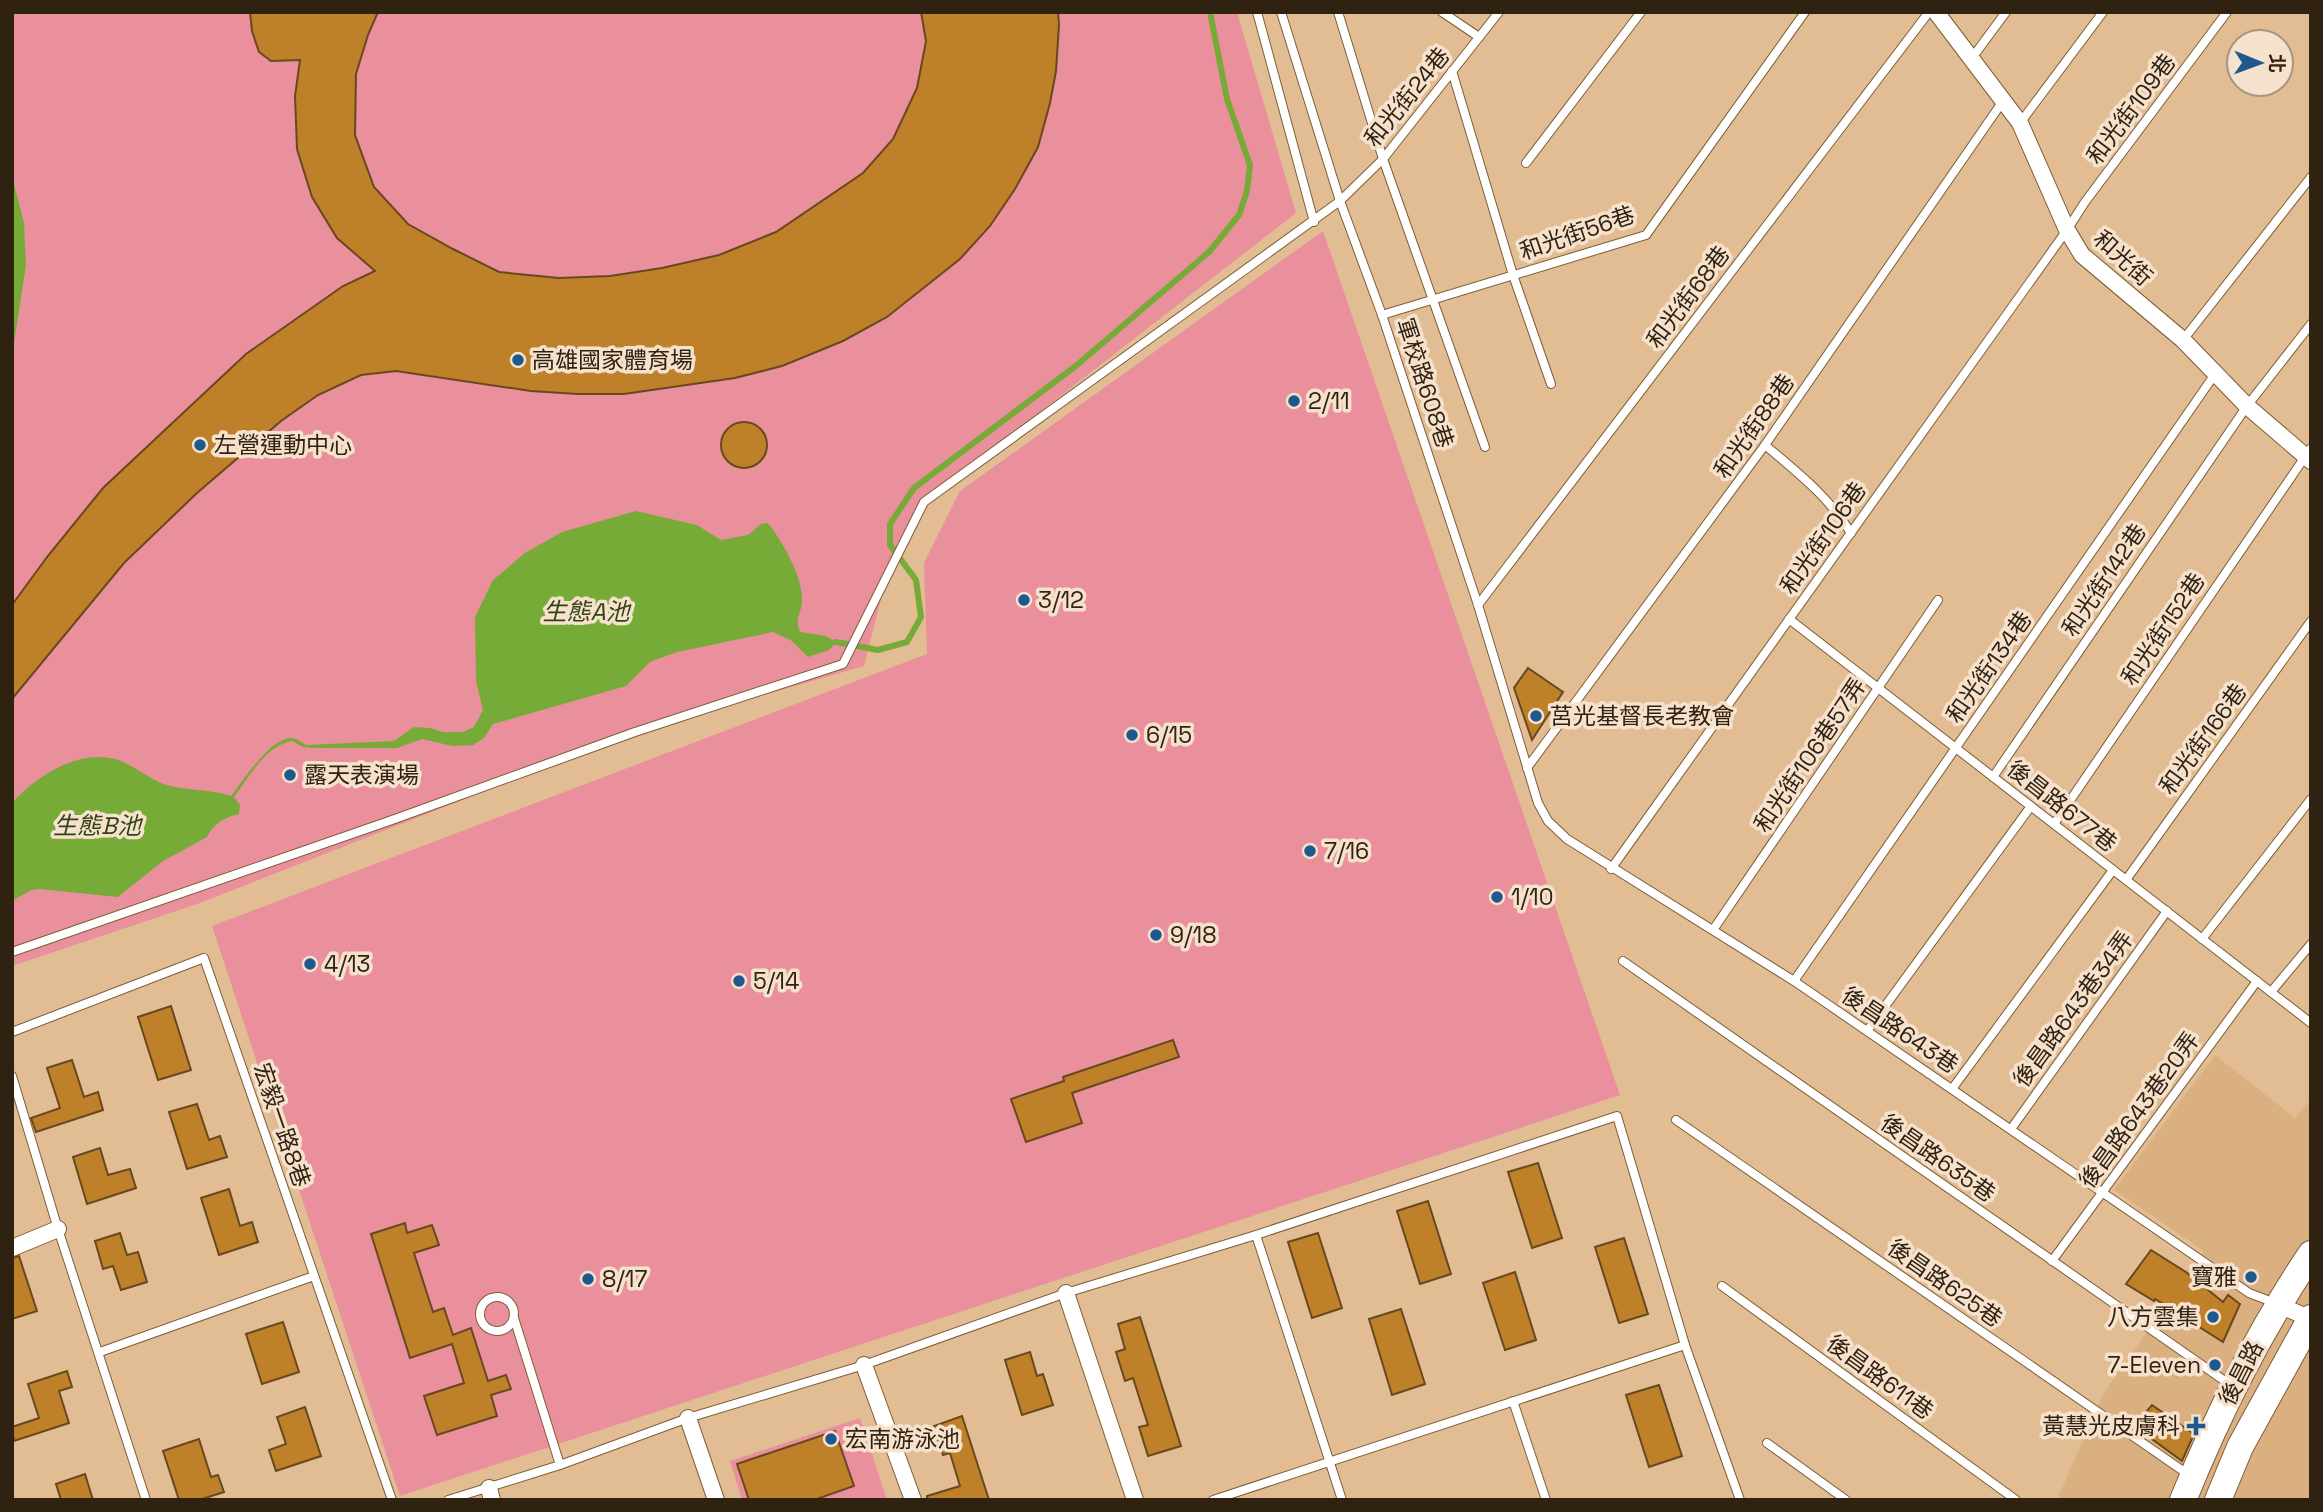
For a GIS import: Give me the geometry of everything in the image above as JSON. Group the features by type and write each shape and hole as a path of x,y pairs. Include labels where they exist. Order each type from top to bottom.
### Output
{"main road":[{"name":"後昌路","path":"2188,1488 2232,1387 2277,1304 2311,1254"},
{"name":"後昌路","path":"2218,1500 2240,1447 2311,1319"}],"street":[{"name":"和光街","path":"1936,12 2020,123 2067,230 2082,255 2183,340 2247,406 2309,455"},
{"path":"12,1248 58,1230"},
{"path":"1066,1293 1136,1500"},
{"path":"2277,1304 2311,1319"},
{"path":"864,1365 913,1500"},
{"path":"688,1418 716,1500"}],"lane":[{"path":"1256,12 1314,222"},
{"name":"軍校路608巷","path":"1281,12 1340,201 1382,315 1478,606 1527,768"},
{"path":"1338,12 1383,159 1485,447"},
{"path":"1442,12 1479,37"},
{"name":"和光街24巷","path":"12,952 635,732 843,664 924,502 1340,201 1383,159 1499,12"},
{"path":"1526,163 1641,12"},
{"name":"和光街56巷","path":"1382,315 1646,235 1805,12"},
{"name":"和光街68巷","path":"1478,606 1929,12"},
{"path":"1972,58 2006,12"},
{"path":"2020,123 2103,12"},
{"name":"和光街109巷","path":"2067,230 2227,12"},
{"path":"1452,71 1513,275 1551,384"},
{"name":"和光街88巷","path":"1527,768 1765,445 2003,100"},
{"path":"2183,340 2311,177"},
{"name":"和光街106巷","path":"1612,869 2067,230"},
{"name":"和光街142巷","path":"1993,777 2247,406 2311,324"},
{"name":"和光街134巷","path":"1794,981 2215,374"},
{"path":"1765,445 1837,510 1851,533"},
{"name":"和光街152巷","path":"2054,824 2309,455"},
{"name":"和光街106巷57弄","path":"1713,930 1938,600"},
{"name":"後昌路677巷","path":"1789,619 2311,1023"},
{"name":"和光街166巷","path":"2126,880 2311,621"},
{"name":"後昌路643巷","path":"1527,768 1538,803 1548,821 1567,839 1794,981 2249,1293 2277,1304"},
{"path":"2202,939 2311,799"},
{"path":"1867,1031 2031,806"},
{"path":"1952,1089 2113,870"},
{"name":"後昌路643巷34弄","path":"2011,1129 2167,911"},
{"path":"2271,992 2311,944"},
{"name":"宏毅一路8巷","path":"12,1032 204,958 392,1500"},
{"name":"後昌路635巷","path":"1623,961 2232,1387"},
{"name":"後昌路643巷20弄","path":"2052,1261 2257,981"},
{"path":"12,1076 58,1230 100,1352 146,1500"},
{"path":"448,1500 491,1494 560,1465 688,1418 864,1365 1066,1293 1256,1235 1617,1116 1685,1345 1740,1500"},
{"name":"後昌路625巷","path":"1676,1120 2188,1488"},
{"path":"1256,1235 1342,1500"},
{"path":"100,1352 314,1276"},
{"name":"後昌路611巷","path":"1722,1286 2015,1500"},
{"path":"514,1318 508,1328 491,1330 482,1322 482,1305 490,1298 501,1297 513,1307 514,1318 560,1465"},
{"path":"1213,1500 1685,1345"},
{"path":"1513,1401 1546,1500"},
{"path":"1767,1443 1846,1500"}],"shaded area":[{"path":"12,12 1237,12 1296,213 924,502 884,587 864,666 635,732 200,903 12,966"},
{"path":"1323,231 1620,1095 400,1496 212,926 927,654 924,563 960,491"},
{"path":"2215,1055 2295,1118 2311,1099 2311,1500 2057,1500 2103,1394 2204,1251 2114,1190"},
{"name":"宏南游泳池","path":"860,1418 887,1500 742,1500 730,1461"}],"water":[{"path":"12,176 24,223 26,265 12,356"},
{"name":"生態A池","path":"636,511 697,525 721,540 748,535 761,524 768,523 785,549 799,581 802,600 798,619 800,632 826,636 836,642 829,650 808,657 792,641 773,632 677,652 650,662 626,686 493,724 484,738 473,745 452,746 422,739 397,748 312,748 292,741 282,744 258,763 234,797 240,805 239,814 220,822 207,837 163,861 118,897 40,889 31,890 12,901 12,803 34,783 60,766 104,757 118,760 167,785 231,796 266,752 283,740 293,738 306,745 394,741 414,727 463,732 474,727 483,710 476,681 475,617 493,580 525,553 562,532"}],"building":[{"name":"高雄國家體育場","path":"250,12 378,12 356,74 355,135 374,187 408,224 499,272 559,278 610,276 719,255 776,232 863,173 893,139 917,88 926,41 921,12 1058,12 1059,25 1056,71 1050,103 1038,147 1015,189 990,226 960,259 887,317 843,341 782,366 735,378 624,394 531,391 396,371 361,375 318,395 281,421 197,493 124,563 12,699 12,605 103,488 246,354 343,286 375,271 337,238 312,197 297,149 295,96 300,60 271,61 259,52 252,31"},
{"path":"744,422 760,429 767,445 760,461 744,468 728,461 721,445 728,429"},
{"name":"莒光基督長老教會","path":"1528,668 1563,692 1532,740 1514,688"},
{"path":"171,1006 191,1070 158,1080 138,1017"},
{"path":"1173,1040 1179,1057 1072,1093 1082,1123 1026,1142 1011,1099 1064,1081 1063,1077"},
{"path":"72,1060 84,1097 98,1092 103,1110 36,1132 31,1118 60,1108 47,1068"},
{"path":"197,1104 209,1140 220,1136 227,1157 187,1169 169,1112"},
{"path":"100,1148 108,1175 130,1169 136,1188 87,1204 73,1157"},
{"path":"1538,1163 1562,1238 1532,1248 1508,1172"},
{"path":"229,1189 240,1226 252,1222 258,1242 219,1255 201,1198"},
{"path":"1428,1201 1451,1274 1420,1284 1397,1211"},
{"path":"405,1223 407,1233 432,1225 439,1245 414,1253 433,1312 444,1308 453,1335 471,1328 488,1381 506,1375 511,1389 491,1395 497,1416 437,1435 424,1396 464,1383 452,1344 410,1358 371,1234"},
{"path":"120,1233 127,1255 138,1252 147,1282 121,1290 113,1266 103,1269 95,1241"},
{"path":"1318,1233 1342,1308 1312,1318 1288,1242"},
{"path":"1624,1238 1648,1314 1619,1323 1595,1247"},
{"path":"2151,1250 2186,1272 2223,1302 2228,1295 2240,1304 2223,1342 2126,1284"},
{"path":"19,1256 37,1311 12,1319 12,1258"},
{"path":"1515,1272 1536,1340 1505,1350 1483,1283"},
{"path":"1401,1309 1425,1384 1392,1395 1369,1319"},
{"path":"1140,1317 1181,1446 1148,1456 1139,1427 1148,1425 1133,1378 1125,1381 1116,1352 1125,1349 1118,1324"},
{"path":"283,1322 299,1372 262,1384 246,1334"},
{"path":"1030,1352 1037,1376 1043,1374 1053,1405 1022,1415 1005,1360"},
{"path":"67,1371 72,1387 59,1391 69,1423 14,1441 12,1427 39,1418 28,1384"},
{"path":"1659,1385 1682,1456 1649,1467 1626,1395"},
{"path":"2152,1405 2194,1434 2182,1461 2134,1426"},
{"path":"305,1407 321,1456 276,1471 269,1450 286,1444 277,1417"},
{"path":"962,1416 989,1500 927,1500 927,1496 960,1486 950,1453 943,1455 934,1426"},
{"name":"宏南游泳池","path":"835,1431 854,1486 814,1500 749,1500 737,1464"},
{"path":"199,1439 211,1477 218,1475 224,1492 199,1500 179,1500 163,1451"},
{"path":"85,1474 93,1500 61,1500 56,1484"}],"waterway":[{"path":"836,642 878,650 907,642 921,617 916,580 890,545 890,524 914,488 1077,365 1209,252 1239,215 1247,191 1250,165 1227,99 1210,12"}],"place":[{"name":"高雄國家體育場","path":"518,360"},
{"name":"2/11","path":"1294,401"},
{"name":"左營運動中心","path":"200,445"},
{"name":"3/12","path":"1024,600"},
{"name":"莒光基督長老教會","path":"1536,716"},
{"name":"6/15","path":"1132,735"},
{"name":"露天表演場","path":"290,775"},
{"name":"7/16","path":"1310,851"},
{"name":"1/10","path":"1497,897"},
{"name":"9/18","path":"1156,935"},
{"name":"4/13","path":"310,964"},
{"name":"5/14","path":"739,981"},
{"name":"寶雅","path":"2251,1277"},
{"name":"8/17","path":"588,1279"},
{"name":"八方雲集","path":"2213,1317"},
{"name":"7-Eleven","path":"2215,1365"},
{"name":"黃慧光皮膚科","path":"2196,1426"},
{"name":"宏南游泳池","path":"831,1439"}],"water label":[{"name":"生態B池","path":"97,826"}]}
